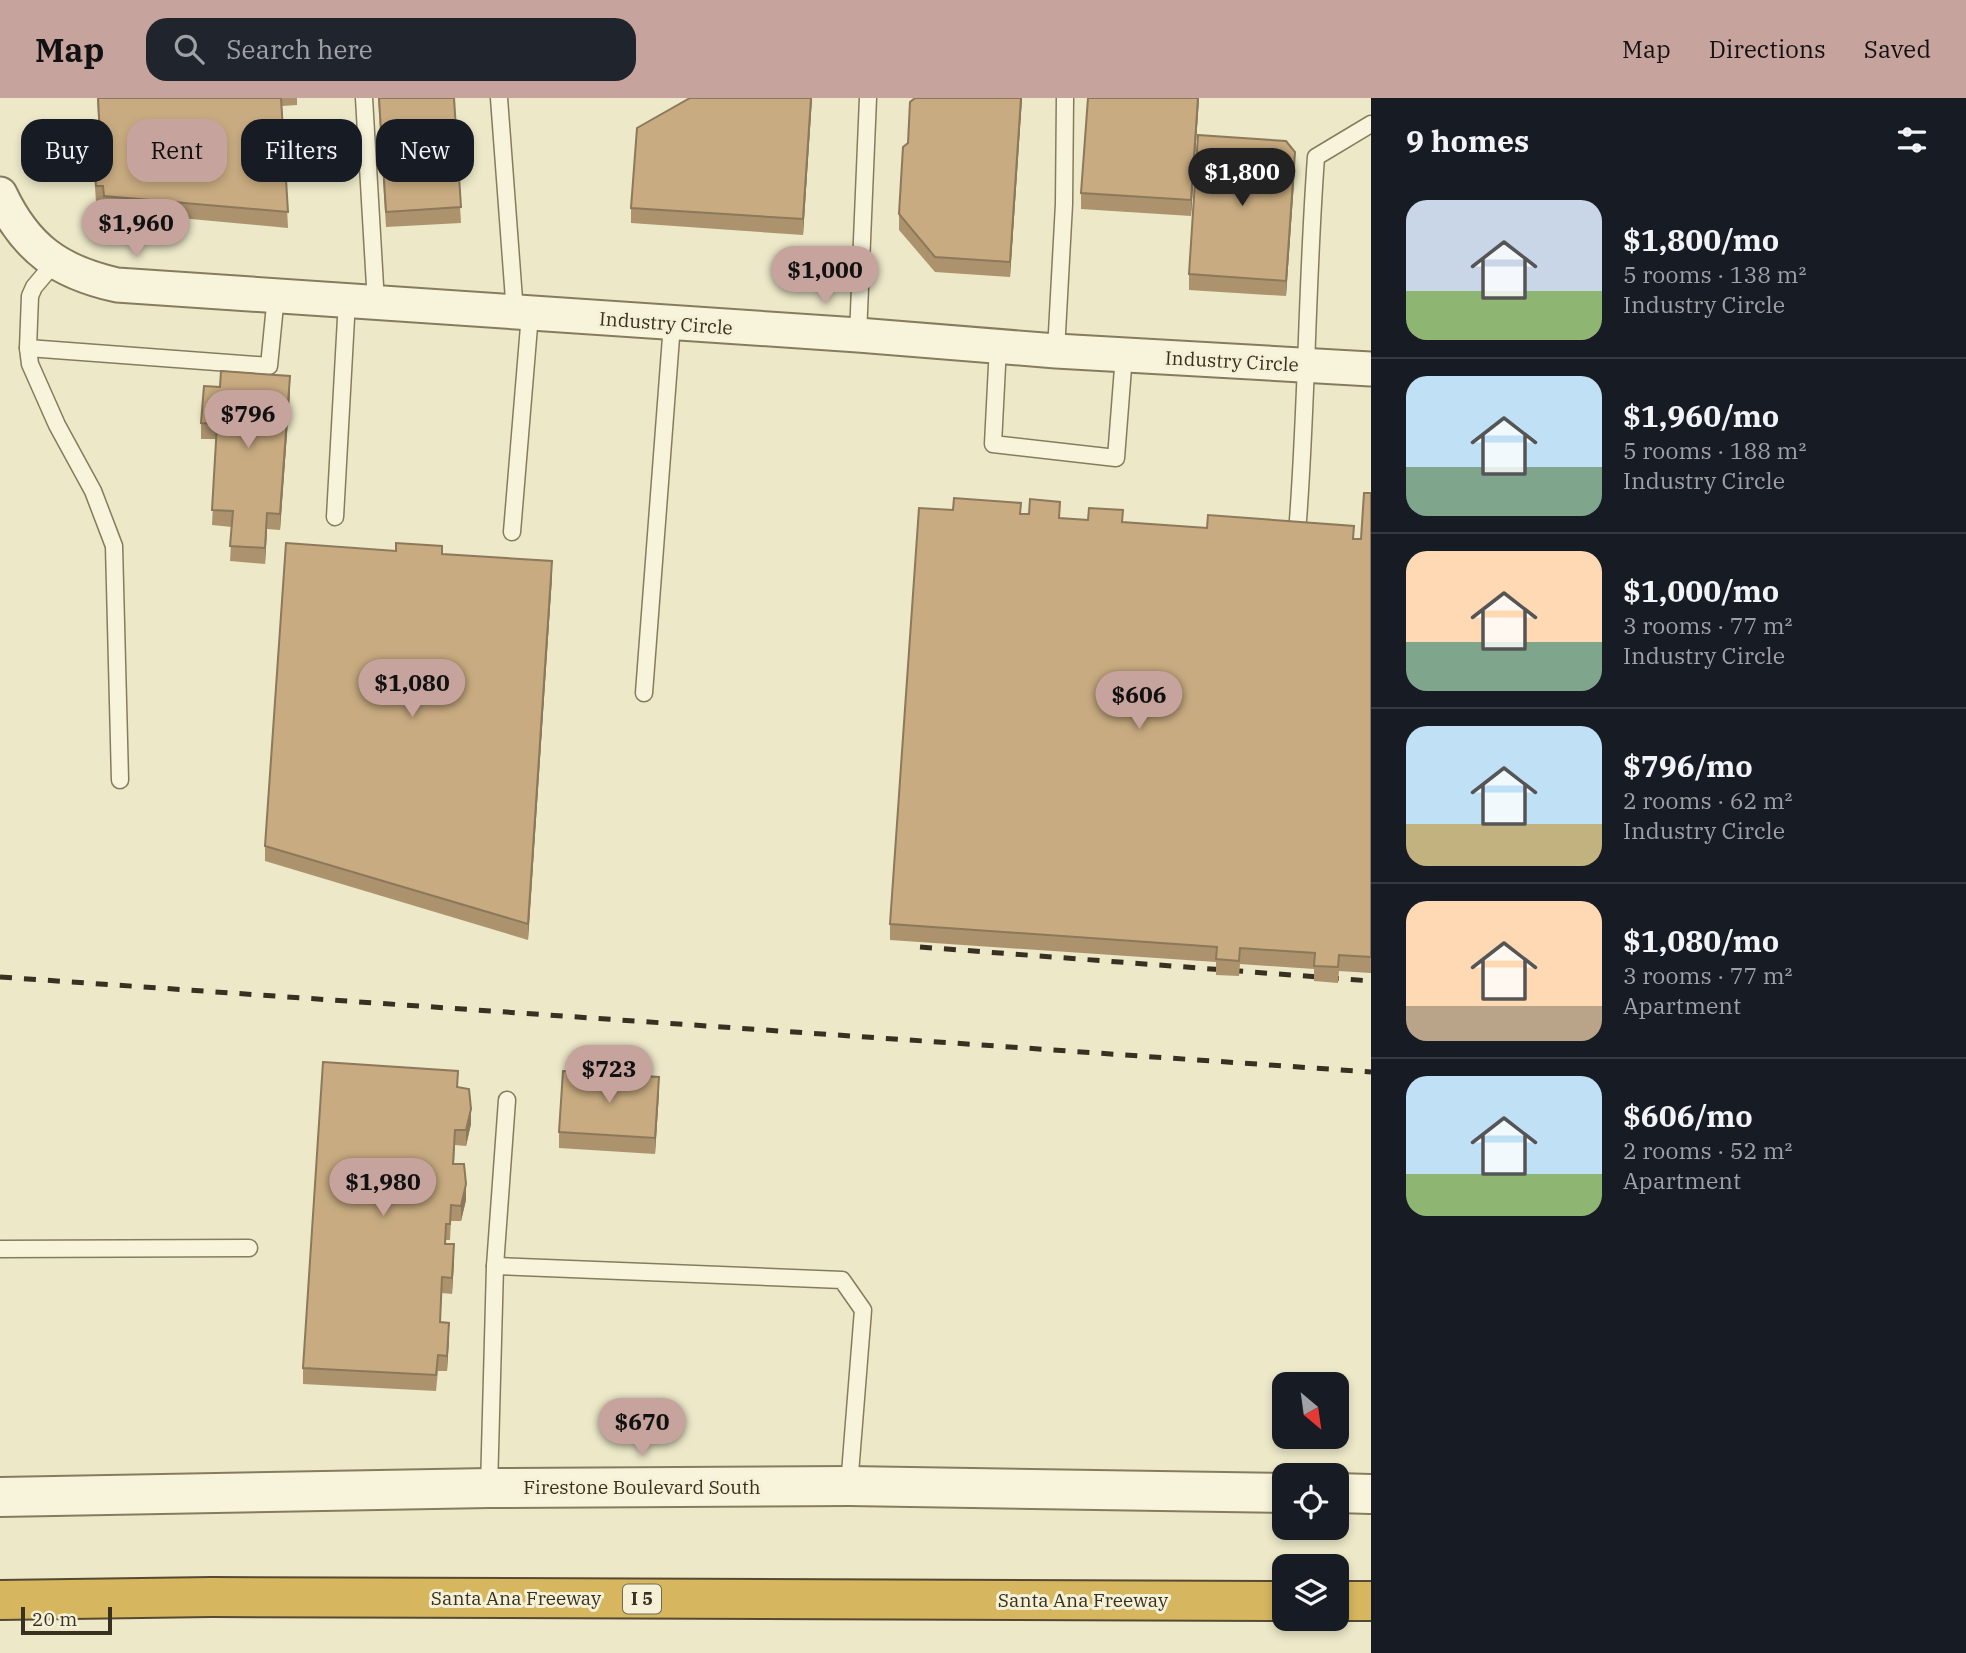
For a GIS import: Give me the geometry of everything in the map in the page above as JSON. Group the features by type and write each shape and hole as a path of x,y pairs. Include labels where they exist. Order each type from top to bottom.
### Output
{"highway":[{"name":"Santa Ana Freeway","path":"0,1600 240,1597 1272,1601"},
{"path":"1349,1601 1371,1601"}],"street":[{"name":"Industry Circle","path":"0,195 21,229 43,254 77,275 117,285 1056,351 1371,369"},
{"name":"Firestone Boulevard South","path":"0,1497 489,1488 849,1486 1272,1493"},
{"path":"1349,1493 1371,1494"}],"lane":[{"path":"335,517 361,301 364,98"},
{"path":"499,98 523,313 512,531"},
{"path":"858,335 868,98"},
{"path":"1056,351 1064,204 1065,98"},
{"path":"1298,520 1305,427 1316,157 1371,124"},
{"path":"55,262 34,287 30,296 30,365 57,425 93,491 114,546 120,780"},
{"path":"28,348 269,366 276,295"},
{"path":"644,693 672,324"},
{"path":"998,346 993,444 1116,458 1124,355"},
{"path":"489,1488 495,1266 508,1100"},
{"path":"0,1250 250,1248"},
{"path":"495,1266 842,1280 863,1310 849,1486"}],"building":[{"path":"98,98 281,98 282,119 241,119 241,182 286,182 288,212 104,196 103,186 96,186 96,182 113,182 113,119 99,119"},
{"path":"379,98 454,98 455,119 380,119"},
{"path":"690,98 811,98 803,219 631,208 637,128"},
{"path":"915,98 1021,98 1010,262 935,257 899,214 903,147 908,143 910,102"},
{"path":"1088,98 1198,98 1191,200 1081,193"},
{"path":"1198,135 1286,141 1295,152 1286,281 1189,274"},
{"path":"384,182 459,182 461,207 386,212"},
{"path":"221,371 290,376 280,514 267,513 265,548 230,546 233,511 212,510 217,424 201,423 204,386 220,387"},
{"path":"1364,493 1371,493 1371,957 1339,955 1338,967 1314,966 1315,953 1240,948 1239,961 1216,959 1217,947 890,924 919,508 953,510 954,498 1021,503 1020,514 1029,514 1030,499 1060,502 1059,518 1088,520 1089,508 1123,510 1122,522 1207,528 1208,515 1354,526 1353,539 1361,539"},
{"path":"286,543 396,551 396,543 442,546 442,554 552,561 528,924 265,846"},
{"path":"323,1062 458,1071 457,1087 469,1089 471,1109 466,1130 455,1130 453,1164 464,1164 466,1184 461,1206 451,1205 450,1224 446,1224 445,1244 454,1244 452,1278 442,1277 440,1322 449,1323 447,1356 438,1355 436,1375 303,1368"},
{"path":"563,1071 659,1077 655,1138 559,1132"}],"railway":[{"path":"920,947 1371,981"},
{"path":"0,977 1371,1072"}]}
